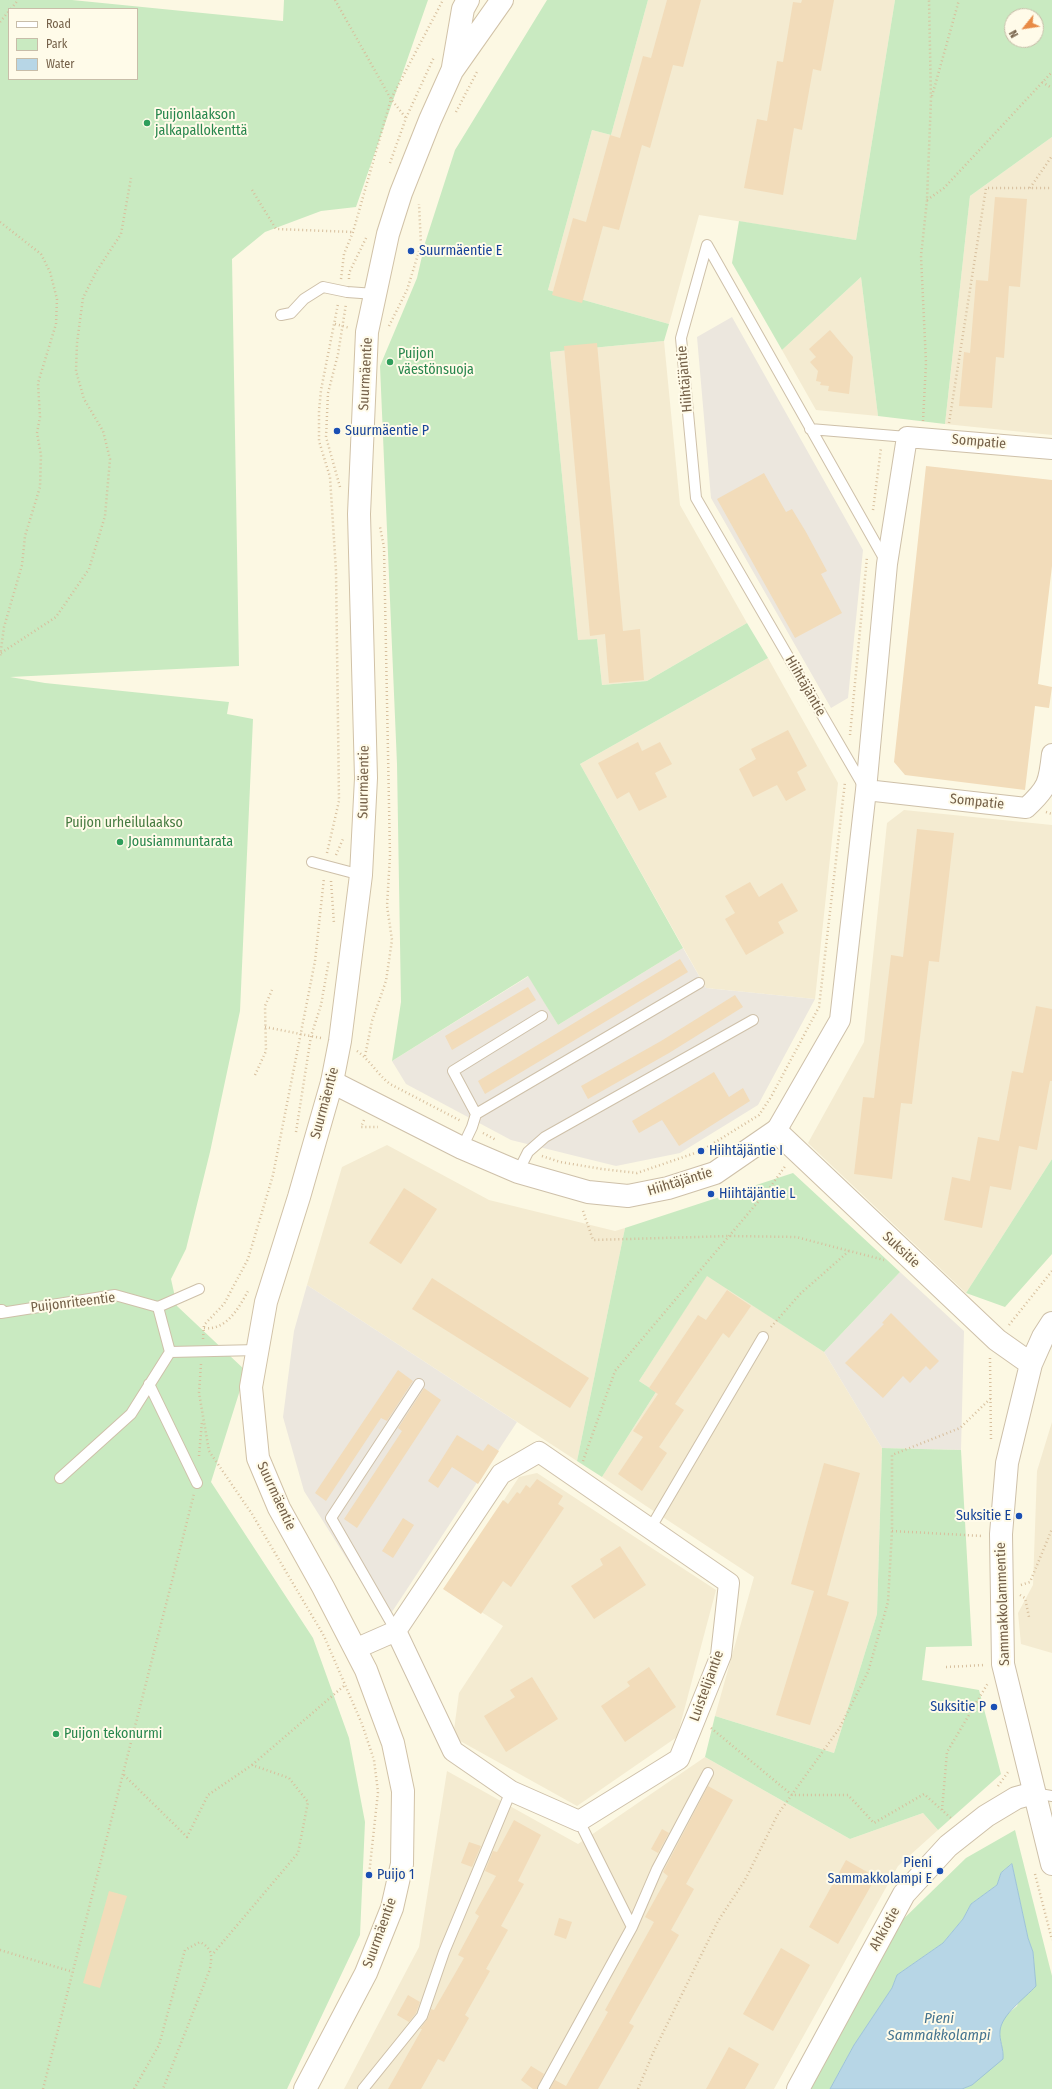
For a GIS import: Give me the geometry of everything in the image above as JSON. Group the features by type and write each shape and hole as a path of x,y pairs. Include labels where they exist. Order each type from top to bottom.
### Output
{"main road":[{"name":"Suurmäentie","path":"452,71 463,9 468,0"},
{"name":"Suurmäentie","path":"305,2089 366,1973 392,1908 402,1864 403,1791 393,1743 366,1670 323,1587 278,1508 258,1458 251,1387 266,1302 299,1198 332,1082 340,1041 361,875 366,778 359,514 368,332 388,234 401,193 430,120 452,71 502,0"},
{"name":"Hiihtäjäntie","path":"332,1082 462,1148 518,1172 588,1192 628,1196 668,1188 715,1173 776,1131"},
{"name":"Suksitie","path":"776,1131 997,1340 1031,1364"},
{"name":"Sammakkolammentie","path":"1052,1323 1043,1337 1031,1364 1007,1463 1001,1534 1003,1664 1043,1794 1052,1864"},
{"name":"Ahkiotie","path":"798,2089 904,1894 948,1846 986,1816 1016,1798 1043,1794"}],"street":[{"name":"Sompatie","path":"914,437 1052,449"},
{"name":"Hiihtäjäntie","path":"776,1131 840,1020 866,790 887,564 914,437"},
{"name":"Sompatie","path":"866,790 1026,808 1039,796 1049,782 1052,754"},
{"name":"Luistelijantie","path":"396,1631 501,1474 539,1452 729,1582 721,1655 680,1759 579,1821"},
{"path":"356,1649 396,1631 453,1751 511,1791 579,1821"}],"lane":[{"name":"Hiihtäjäntie","path":"866,790 696,498 681,338 707,245 887,564"},
{"path":"281,315 291,312 304,299 323,287 343,291 375,294"},
{"path":"810,429 914,437"},
{"path":"312,862 361,875"},
{"path":"462,1148 472,1127 476,1114 699,983"},
{"path":"476,1114 453,1071 542,1016"},
{"path":"518,1172 528,1152 545,1137 753,1020"},
{"path":"60,1478 131,1414 170,1352 158,1307 199,1289"},
{"name":"Puijonriteentie","path":"0,1310 2,1310 1,1313 114,1295 158,1307"},
{"path":"650,1529 763,1337"},
{"path":"170,1352 258,1350"},
{"path":"149,1384 197,1483"},
{"path":"396,1631 331,1518 419,1384"},
{"path":"543,2089 632,1927 657,1869 708,1773"},
{"path":"363,2089 422,2016 444,1952 511,1791"},
{"path":"579,1821 632,1927"}],"path":[{"path":"12,8 18,0"},
{"path":"335,0 354,37 391,99 406,118"},
{"path":"341,490 326,437 328,393 338,354 343,291 344,254 353,232 391,99 445,0"},
{"path":"445,0 446,6"},
{"path":"914,437 926,363 921,256 927,200 931,99 929,0"},
{"path":"931,99 959,0"},
{"path":"0,22 8,12"},
{"path":"390,164 406,118 436,52"},
{"path":"453,118 481,63"},
{"path":"927,200 944,188 1052,72"},
{"path":"1042,82 1052,88"},
{"path":"1030,188 1052,156"},
{"path":"1,653 56,617 89,569 105,516 110,459 103,431 84,399 76,371 77,343 83,298 96,272 122,234 131,178"},
{"path":"947,439 986,188 1052,188"},
{"path":"252,190 276,229 353,232"},
{"path":"387,330 407,290 421,245 419,199"},
{"path":"0,222 41,254 50,272 57,299 56,324 38,383 40,417 37,433 41,455 40,487 25,536 22,565 4,627 0,657"},
{"path":"369,231 349,273 343,291 321,390 319,412 319,441 330,477 335,555 339,802 315,961 272,1175 248,1259 224,1304 204,1327 199,1393 209,1451 252,1514 324,1636 362,1724 374,1760 378,1792 369,1875"},
{"path":"528,1152 560,1162 637,1173 705,1149 759,1115 771,1097 819,1007 847,759 870,532 883,435"},
{"path":"365,1056 372,1021 386,981 392,940 387,906 390,856 384,547 379,524"},
{"path":"334,928 329,867 344,837"},
{"path":"295,1137 311,1036 320,1005 330,958"},
{"path":"256,1075 266,1052 265,1006 272,990"},
{"path":"265,1027 340,1041 365,1056 381,1077 390,1084 498,1141"},
{"path":"577,1478 615,1371 730,1236 768,1190 789,1161"},
{"path":"582,1210 593,1240 730,1236 796,1237 885,1260"},
{"path":"763,1337 800,1294 849,1251"},
{"path":"204,1327 210,1329 223,1324 235,1314 250,1288"},
{"path":"638,2089 653,2053 718,1921 745,1880 778,1814 839,1729 868,1672 888,1602 892,1531 892,1455 960,1428 992,1397"},
{"path":"43,2089 197,1483 202,1416"},
{"path":"1016,1586 1030,1582 1052,1529"},
{"path":"892,1531 987,1536"},
{"path":"1017,1592 1025,1598 1029,1617"},
{"path":"946,1667 986,1665"},
{"path":"942,1810 947,1752 988,1682"},
{"path":"124,1775 187,1837 208,1795 252,1765 345,1684"},
{"path":"696,1716 792,1795 848,1795 874,1823 924,1794 955,1822"},
{"path":"163,2089 205,1983 210,1969 212,1954 298,1853 308,1802 289,1778 252,1765"},
{"path":"134,2089 159,2045 185,1950 200,1942 208,1947 212,1954"},
{"path":"0,1950 73,1972"}],"shaded area":[{"path":"648,0 895,0 856,240 699,215 669,324 548,290 592,130 611,135"},
{"path":"1052,137 1052,435 945,424 970,196"},
{"path":"861,277 878,416 816,410 782,350"},
{"path":"732,317 863,550 848,698 831,708 711,498 697,337"},
{"path":"664,341 680,505 747,623 647,681 602,685 597,639 578,641 550,352"},
{"path":"768,658 838,783 815,999 706,988 580,764"},
{"path":"904,810 1052,825 1052,1159 966,1293 808,1143 864,1042 887,823"},
{"path":"683,948 706,988 815,999 758,1105 680,1153 616,1166 511,1140 406,1084 392,1061 529,976 558,1025"},
{"path":"387,1145 489,1200 615,1231 625,1228 577,1461 307,1285 342,1167"},
{"path":"900,1272 964,1331 961,1450 882,1448 824,1352"},
{"path":"707,1275 824,1352 882,1448 877,1614 834,1753 715,1716 754,1577 602,1477 656,1392 639,1381"},
{"path":"307,1285 517,1422 386,1621 304,1491 283,1417 294,1331"},
{"path":"1052,1422 1052,1653 1021,1644 1018,1613 1033,1585 1037,1471"},
{"path":"537,1473 716,1590 677,1737 577,1806 453,1737 459,1693 503,1626 446,1589 519,1477"},
{"path":"705,1757 850,1839 923,1813 938,1830 898,1866 774,2089 344,2089 419,1947 447,1771 578,1844"}],"green space":[{"name":"Puijon urheilulaakso","path":"0,0 72,0 283,21 284,0 428,0 356,207 321,211 265,232 232,259 239,666 10,677 45,683 229,702 227,714 253,719 240,1011 210,1152 186,1249 171,1279 177,1306 246,1371 211,1482 313,1638 349,1738 365,1822 360,1935 287,2089 0,2089"},
{"path":"547,0 648,0 611,135 592,130 548,290 669,324 664,341 550,352 578,640 597,639 602,685 647,681 747,623 768,658 580,764 683,948 558,1025 528,976 392,1061 401,1002 397,764 380,366 417,278 425,243 455,150"},
{"path":"895,0 1052,0 1052,137 970,196 945,424 878,416 861,277 782,350 732,263 739,221 856,240"},
{"path":"1052,1159 1052,1254 1005,1307 966,1293"},
{"path":"793,1173 900,1272 824,1352 707,1276 639,1381 656,1392 602,1477 577,1461 625,1228"},
{"path":"882,1448 961,1450 972,1646 926,1647 922,1680 979,1690 1001,1774 938,1830 923,1813 850,1839 705,1757 715,1716 834,1753 877,1614"},
{"path":"1015,1830 1052,1976 1052,2089 962,2089 972,2085 1003,2053 999,2032 1003,2018 1017,2006 1034,1965 1033,1952 1028,1938 1012,1864 1001,1873 997,1885 971,1904 963,1919 943,1943 897,1975 892,1988 854,2045 830,2089 805,2089 889,1933 966,1858"}],"water":[{"name":"Pieni Sammakkolampi","path":"1012,1864 1028,1938 1033,1952 1036,1986 1014,2007 1001,2025 1000,2034 1003,2059 972,2085 962,2089 830,2089 854,2045 892,1988 897,1975 943,1943 963,1919 971,1904 997,1885 1001,1873"}],"building":[{"path":"667,0 701,0 683,67 673,65 650,148 642,145 619,230 603,226 582,303 552,295 573,218 586,222 610,135 620,138 643,56 651,58"},
{"path":"802,0 834,0 821,71 813,69 802,130 794,128 783,195 744,188 757,119 767,121 777,61 783,62 793,2 801,3"},
{"path":"995,197 1027,199 1020,287 1009,286 1004,358 996,357 992,408 959,406 964,352 970,353 976,280 988,281"},
{"path":"830,330 853,357 849,394 828,391 829,386 820,385 821,382 816,381 818,371 810,362 816,357 809,349"},
{"path":"597,343 623,631 640,629 644,680 609,683 605,634 590,636 564,346"},
{"path":"926,466 1052,480 1052,566 1038,684 1052,687 1049,708 1035,706 1025,790 905,775 894,762"},
{"path":"764,473 786,512 792,509 806,532 827,571 821,574 842,613 795,638 717,499"},
{"path":"788,730 807,766 797,772 806,790 786,801 777,785 753,797 739,769 756,759 751,749"},
{"path":"638,742 642,751 660,742 672,764 655,773 667,797 639,811 629,792 617,799 598,763"},
{"path":"917,829 954,833 939,962 929,961 912,1104 901,1103 892,1179 854,1174 863,1097 874,1098 891,955 903,957"},
{"path":"750,882 759,897 782,883 798,911 778,922 784,933 746,955 725,919 735,913 725,896"},
{"path":"680,959 688,972 485,1094 478,1081"},
{"path":"528,987 536,1000 452,1050 445,1036"},
{"path":"735,995 743,1007 669,1053 588,1099 581,1086 661,1041"},
{"path":"1036,1006 1052,1009 1052,1081 1050,1081 1037,1150 1019,1146 1011,1190 990,1186 982,1228 944,1220 952,1177 970,1181 978,1137 999,1141 1012,1071 1023,1073"},
{"path":"714,1072 729,1097 743,1088 750,1101 679,1146 662,1120 639,1133 632,1121"},
{"path":"404,1188 437,1209 401,1264 369,1243"},
{"path":"432,1278 589,1378 570,1408 412,1309"},
{"path":"727,1290 751,1306 729,1338 723,1333 675,1404 684,1410 659,1447 667,1453 642,1491 618,1474 643,1437 633,1431 658,1394 649,1388 698,1315 706,1320"},
{"path":"891,1313 939,1361 930,1370 926,1366 910,1383 903,1376 883,1398 845,1363 884,1324 882,1323"},
{"path":"398,1370 413,1381 387,1421 381,1418 326,1501 315,1493"},
{"path":"424,1388 441,1400 357,1528 344,1519 402,1431 398,1428"},
{"path":"457,1435 483,1451 488,1444 499,1451 478,1484 452,1467 438,1488 428,1481"},
{"path":"824,1463 860,1473 827,1595 849,1602 810,1725 776,1715 814,1591 791,1584"},
{"path":"537,1479 563,1496 558,1504 564,1508 511,1587 503,1581 481,1614 443,1589 503,1500 508,1504 517,1492 520,1494 526,1485 530,1488"},
{"path":"403,1518 414,1525 393,1558 382,1551"},
{"path":"620,1546 646,1585 594,1619 571,1586 603,1565 600,1559"},
{"path":"649,1667 676,1707 625,1742 601,1706 630,1686 627,1682"},
{"path":"532,1677 558,1719 506,1752 484,1716 515,1697 510,1690"},
{"path":"708,1786 733,1800 686,1884 694,1889 671,1930 679,1935 629,2023 634,2026 598,2089 550,2089 555,2080 566,2086 608,2012 605,2010 654,1922 645,1917 668,1876 663,1872"},
{"path":"514,1820 541,1835 518,1881 524,1884 501,1926 508,1930 486,1969 490,1971 465,2015 469,2018 444,2062 438,2059 421,2089 388,2089 422,2029 420,2029 428,2018 431,2009 434,2010 464,1958 458,1955 479,1916 475,1913 496,1876 485,1871 493,1851 497,1852"},
{"path":"662,1829 669,1833 658,1853 651,1849"},
{"path":"469,1842 481,1846 472,1867 461,1863"},
{"path":"846,1860 876,1877 838,1944 809,1927"},
{"path":"109,1891 127,1896 100,1988 83,1983"},
{"path":"559,1918 572,1922 566,1939 554,1935"},
{"path":"781,1948 810,1965 773,2031 743,2014"},
{"path":"408,1995 420,2002 416,2013 409,2022 397,2015"},
{"path":"729,2047 759,2064 745,2089 706,2089"},
{"path":"531,2066 544,2074 537,2089 533,2089 521,2080"}],"place":[{"name":"Puijonlaakson jalkapallokenttä","path":"147,123"},
{"name":"Suurmäentie E","path":"411,251"},
{"name":"Puijon väestönsuoja","path":"390,362"},
{"name":"Suurmäentie P","path":"337,431"},
{"name":"Jousiammuntarata","path":"120,842"},
{"name":"Hiihtäjäntie I","path":"701,1151"},
{"name":"Hiihtäjäntie L","path":"711,1194"},
{"name":"Suksitie E","path":"1019,1516"},
{"name":"Suksitie P","path":"994,1707"},
{"name":"Puijon tekonurmi","path":"56,1734"},
{"name":"Pieni Sammakkolampi E","path":"940,1871"},
{"name":"Puijo 1","path":"369,1875"}]}
